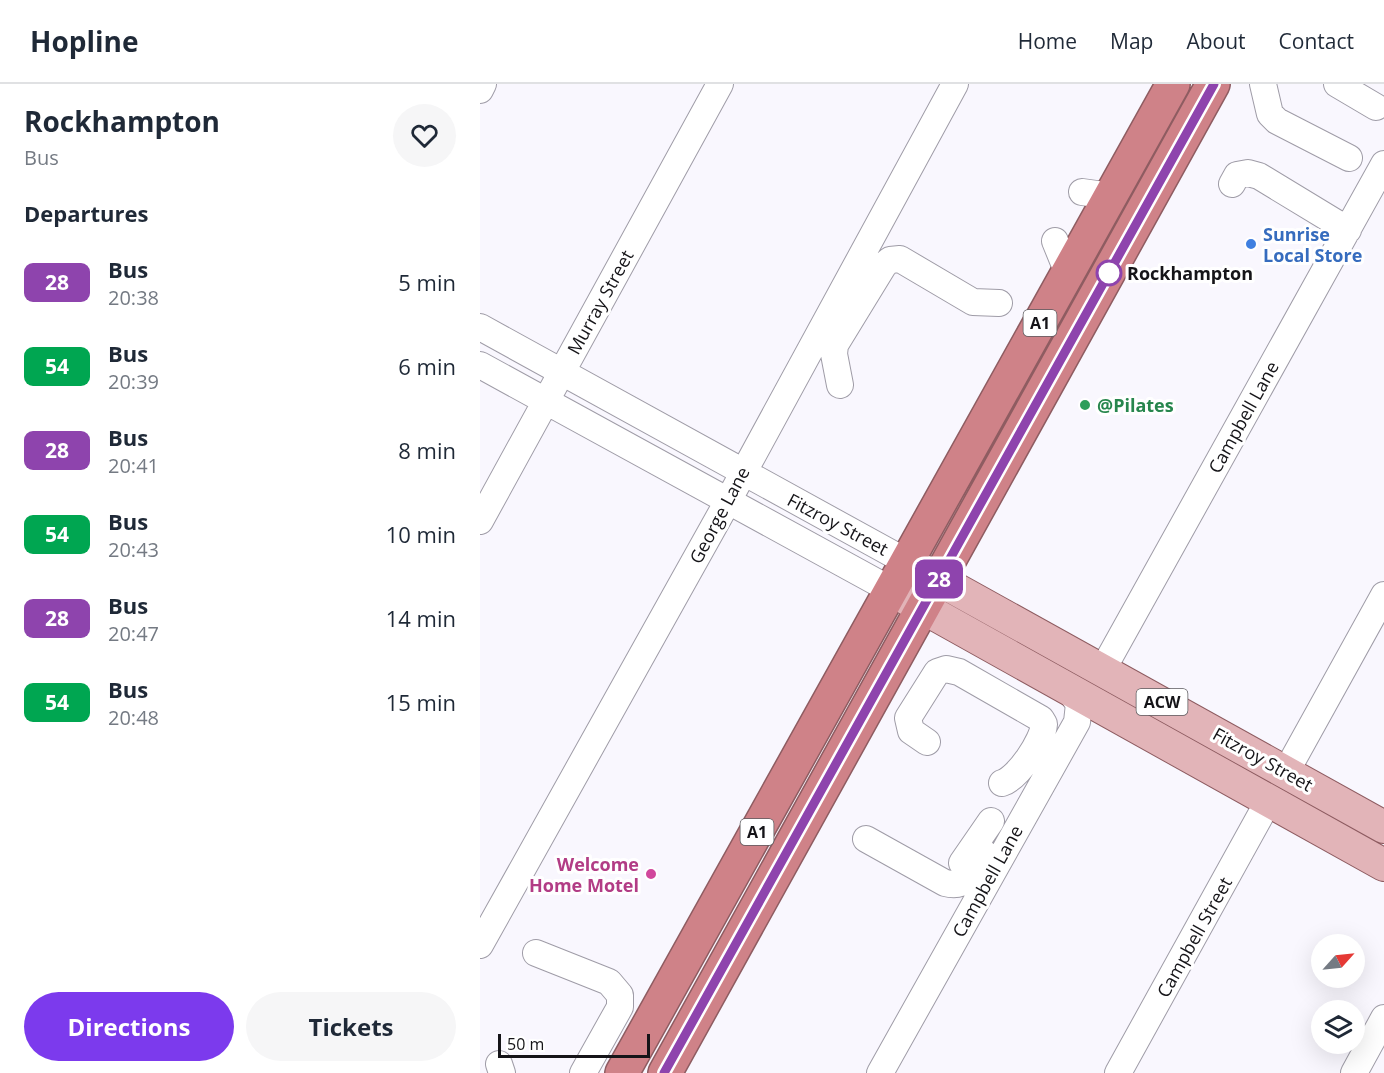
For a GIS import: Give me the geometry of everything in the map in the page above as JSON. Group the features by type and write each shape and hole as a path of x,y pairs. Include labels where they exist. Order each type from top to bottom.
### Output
{"highway":[{"name":"A1","path":"622,1073 1068,273 1097,194 1173,84"},
{"name":"A1","path":"664,1073 1214,84"}],"main road":[{"name":"Fitzroy Street","path":"907,562 931,595 1069,690 1384,865"},
{"name":"Fitzroy Street","path":"891,590 931,595 1103,669 1384,827"},
{"path":"1269,800 1286,772"}],"street":[{"path":"480,90 483,84"},
{"name":"Murray Street","path":"480,521 720,84"},
{"name":"George Lane","path":"480,945 728,501 742,472 915,180 941,131 955,84"},
{"path":"1263,84 1270,114 1277,121 1349,158"},
{"path":"1337,84 1376,107"},
{"name":"Campbell Lane","path":"1103,669 1384,164"},
{"path":"1232,184 1237,176 1248,173 1259,176 1347,230"},
{"path":"1055,241 1068,273"},
{"path":"845,376 834,354 835,345 892,258 904,254 918,255 999,303"},
{"name":"Fitzroy Street","path":"480,327 561,374 907,562"},
{"name":"Fitzroy Street","path":"480,365 891,590"},
{"path":"1286,772 1384,595"},
{"path":"927,742 911,731 908,718 937,672 946,669 964,675 1041,719 1044,723 1039,739 1017,776 1002,783"},
{"name":"Campbell Lane","path":"880,1073 1077,722 1079,704 1069,690"},
{"path":"974,903 996,871 1079,725 1088,715 1108,711"},
{"name":"Campbell Street","path":"1118,1073 1269,800"},
{"path":"866,839 934,877 955,885 965,883 994,823"},
{"path":"536,953 609,982 620,995 620,1007 584,1073"},
{"path":"1354,1073 1384,1018"}],"bus line":[{"name":"28","path":"664,1073 1214,84"}],"place":[{"name":"Sunrise Local Store","path":"1251,244"},
{"name":"Rockhampton","path":"1109,273"},
{"name":"@Pilates","path":"1085,405"},
{"name":"Welcome Home Motel","path":"651,874"}]}
